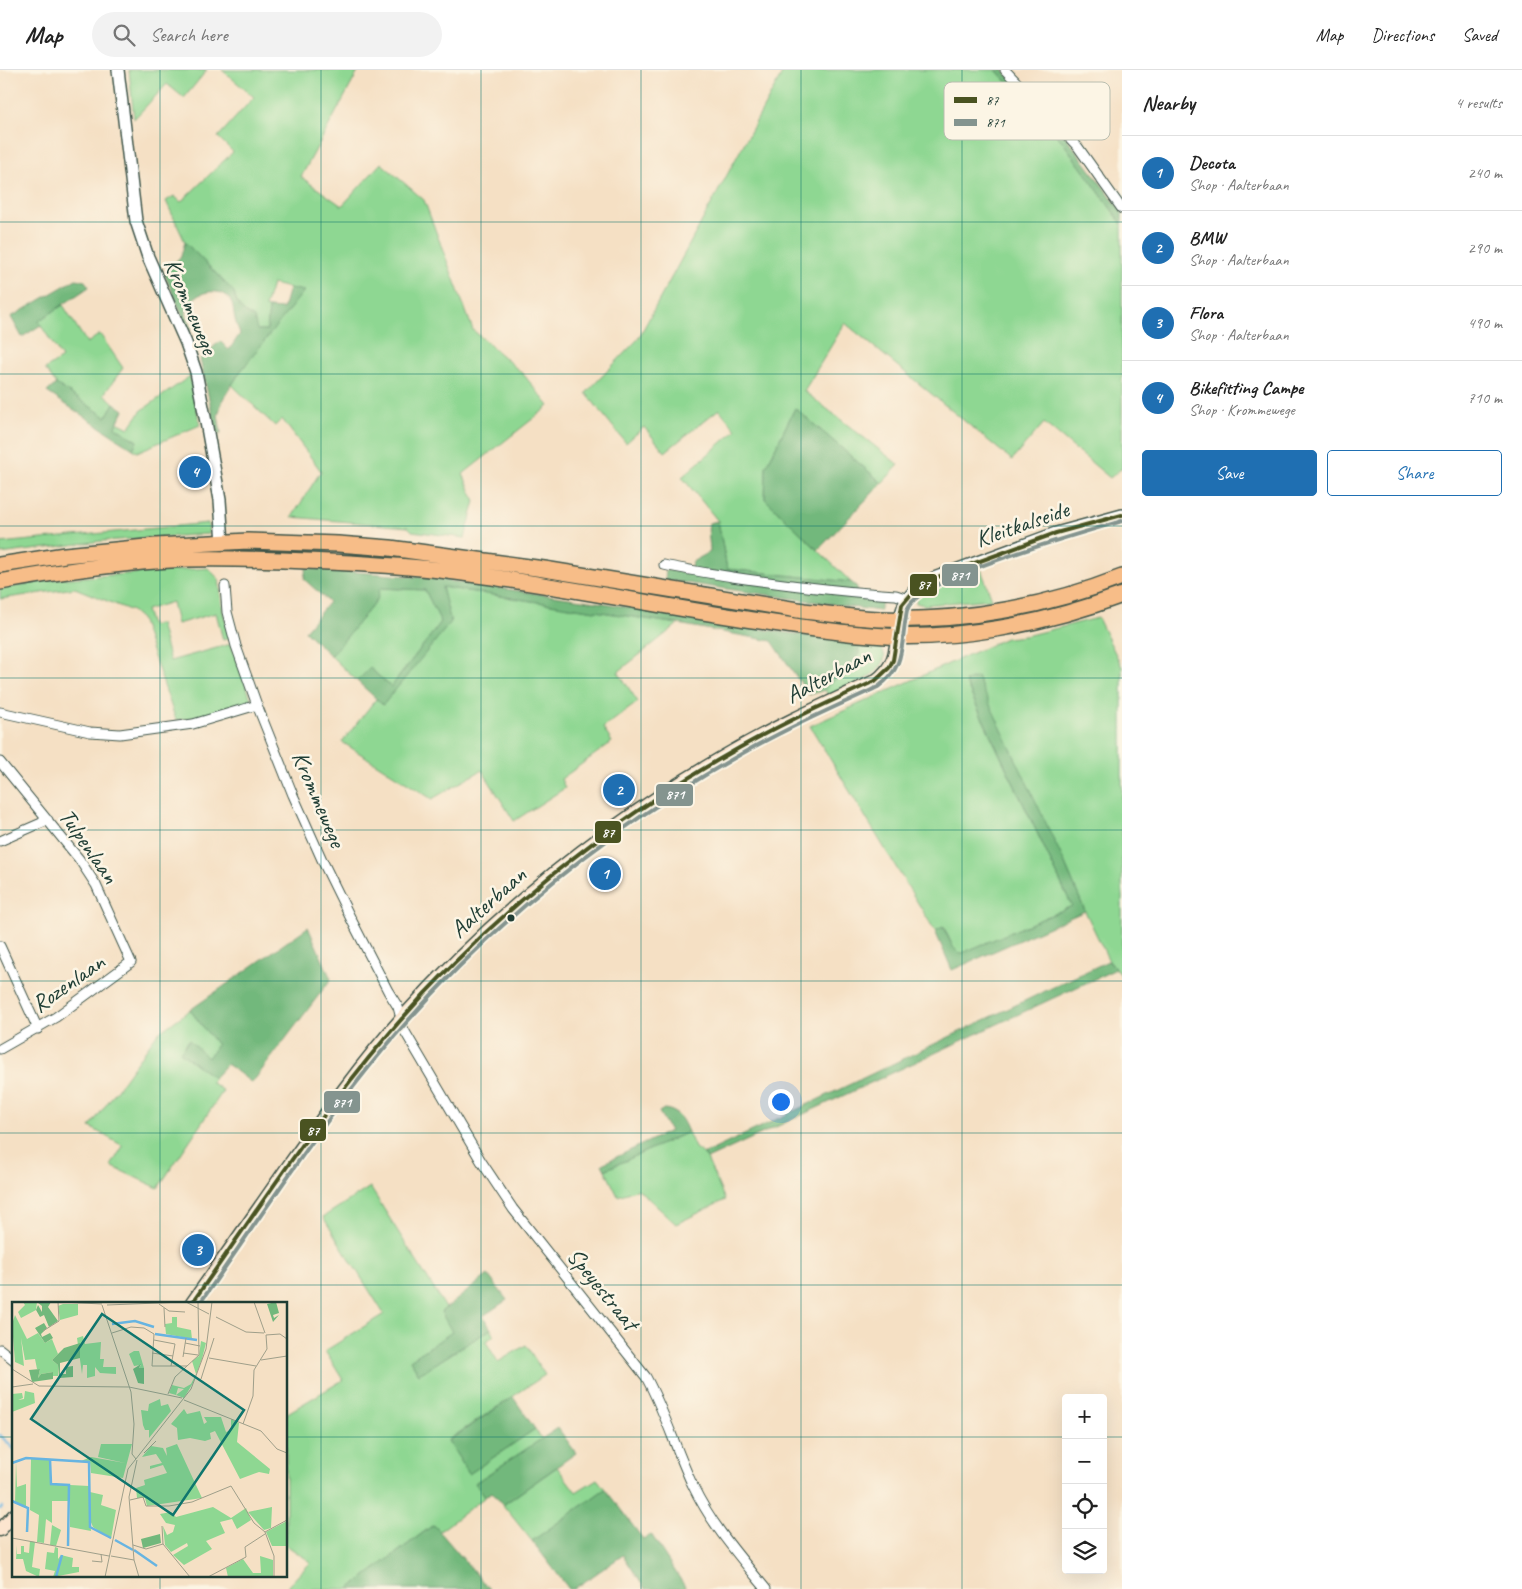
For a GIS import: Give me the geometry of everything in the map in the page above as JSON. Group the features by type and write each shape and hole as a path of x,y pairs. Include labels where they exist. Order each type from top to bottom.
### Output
{"highway":[{"path":"0,582 115,565 176,560 223,551 248,541 338,544 390,548 544,569 804,611 843,616 899,619 986,614 1021,608 1077,593 1122,577"},
{"path":"0,565 114,550 223,551 432,569 536,584 802,628 897,636"},
{"name":"Aalterbaan","path":"897,636 948,634 1011,627 1072,612 1122,595"}],"main road":[{"name":"Aalterbaan","path":"193,1302 357,1072 402,1018 463,954 554,874 645,806 724,756 808,711 884,675 893,660 899,619"},
{"path":"0,1530 12,1517"}],"street":[{"name":"Krommewege","path":"118,70 136,221 148,257 186,344 196,372 220,500 223,551"},
{"path":"1005,70 1016,82"},
{"path":"1071,140 1122,209"},
{"name":"Kleitkalseide","path":"899,619 902,606 908,599 923,585 942,575 1056,533 1122,515"},
{"path":"664,565 688,571 815,589 896,595 908,599"},
{"name":"Krommewege","path":"224,586 227,612 236,646 257,705 293,794 319,854 402,1018"},
{"path":"0,712 90,732 120,734 193,724 257,705"},
{"name":"Tulpenlaan","path":"0,762 79,859 96,885 131,962"},
{"path":"0,841 48,820"},
{"path":"0,946 38,1028"},
{"name":"Rozenlaan","path":"0,1049 56,1017 131,962"},
{"name":"Speyestraat","path":"402,1018 404,1030 494,1182 646,1377 658,1401 693,1486 725,1539 766,1589"},
{"path":"0,1349 12,1358"}],"green space":[{"path":"129,70 207,70 184,98 167,84 134,119"},
{"path":"222,70 359,70 301,177 342,206 381,163 424,200 473,330 524,375 549,406 463,474 475,501 465,538 412,531 408,527 292,517 321,471 282,419 275,426 232,385 303,291 272,284 265,307 269,308 267,330 256,330 254,318 240,308 234,292 185,242 166,201 174,196 181,202 233,152 218,137 254,97"},
{"path":"784,70 996,70 1007,82 944,82 944,140 1061,140 1122,224 1122,468 1110,478 1044,423 1012,460 845,323 804,391 899,465 882,483 795,408 766,467 765,499 851,582 727,569 718,521 682,477 736,430 719,409 665,452 644,427 626,443 586,393 638,339"},
{"path":"996,70 1003,70 1014,82 1007,82"},
{"path":"1068,140 1122,212 1122,224 1062,141"},
{"path":"185,242 234,292 240,308 254,318 257,330 267,330 269,308 283,309 289,288 304,291 240,372 223,399 218,415 221,433 217,434 200,359 220,341 229,350 240,334 230,300 225,295 213,292 201,294 190,302 186,310 186,316 192,330 189,331 164,273 181,256"},
{"path":"76,279 85,281 89,287 39,321 41,325 22,337 11,317"},
{"path":"63,305 87,343 100,334 123,368 104,394 114,403 106,417 56,384 45,369 62,358 38,321"},
{"path":"190,376 200,425 137,452 133,449 137,441 114,427 117,422 129,428 141,411"},
{"path":"56,384 106,417 114,403 124,410 115,427 137,441 133,449 47,392"},
{"path":"795,408 882,483 818,550 765,499 766,467"},
{"path":"718,521 727,569 851,582 857,587 857,595 880,597 882,603 879,611 665,580 666,570 690,573 692,562 710,552 709,523"},
{"path":"208,523 209,534 102,541 0,554 0,543"},
{"path":"980,567 992,599 924,605 916,603 916,597 930,586 946,578"},
{"path":"208,568 219,579 223,611 230,638 223,640 216,613 177,624 172,602 146,610 151,626 160,624 170,661 231,644 251,699 246,705 198,718 176,720 141,619 132,611 75,588 0,599 0,589 57,579"},
{"path":"306,568 429,578 610,604 711,622 858,643 859,654 825,690 809,695 772,641 678,624 442,587 451,622 383,705 357,681 370,668 391,687 441,622 425,590 380,588 377,600 331,656 305,631 329,602 304,579"},
{"path":"442,587 678,624 618,672 638,702 603,728 612,742 561,779 565,788 514,821 482,770 432,799 342,742 376,699 383,705 450,622"},
{"path":"379,588 425,590 441,622 391,687 370,668 357,681 331,656 377,600"},
{"path":"1098,618 1122,667 1122,976 1109,961 1062,857 965,682 1072,906 960,954 953,947 944,927 935,931 810,726 1006,638 1025,636"},
{"path":"858,643 873,644 880,647 884,654 884,661 879,668 864,680 829,697 825,690 859,654"},
{"path":"977,677 1062,857 1085,911 952,970 935,931 943,927 953,947 960,954 1072,906 965,681"},
{"path":"308,927 331,979 252,1083 227,1064 214,1078 180,1052 189,1040 208,1058 217,1045 190,1010"},
{"path":"1108,961 1116,969 707,1159 704,1154"},
{"path":"190,1010 217,1045 208,1058 180,1052 214,1078 211,1082 223,1091 158,1188 111,1166 123,1146 90,1127 157,1034"},
{"path":"664,1109 673,1111 679,1116 688,1132 605,1170 602,1164 670,1131 659,1112"},
{"path":"688,1132 695,1148 704,1154 707,1159 725,1200 676,1224 638,1189 618,1196 605,1170"},
{"path":"370,1187 446,1308 441,1312 453,1332 410,1360 419,1374 491,1329 494,1335 486,1342 498,1362 526,1345 545,1375 448,1440 469,1474 535,1429 542,1439 476,1482 485,1497 440,1531 433,1525 349,1589 285,1589 311,1562 288,1546 288,1413 343,1380 325,1351 384,1314 323,1217"},
{"path":"488,1275 507,1300 483,1316 491,1329 419,1374 410,1360 452,1332 441,1312"},
{"path":"513,1397 535,1429 469,1474 448,1441"},
{"path":"558,1428 576,1453 503,1505 492,1492 485,1497 475,1483"},
{"path":"557,1467 576,1492 597,1479 605,1489 532,1541 503,1505"},
{"path":"605,1489 643,1539 651,1534 686,1588 645,1589 623,1555 574,1589 569,1589 532,1541"},
{"path":"434,1525 489,1589 349,1589 428,1529"}],"waterway":[{"path":"0,1435 12,1447"}],"transit line":[{"name":"87","path":"193,1302 286,1167 335,1100 387,1036 465,952 550,876 595,841 690,777 772,730 875,681 889,668 893,660 902,605 913,592 923,585 942,575 1056,533 1122,515"},
{"name":"871","path":"201,1302 317,1135 367,1070 431,996 512,917 601,845 694,782 776,735 878,687 886,680 896,666 901,651 907,610 919,596 942,583 1006,557 1122,521"}],"place":[{"name":"Bikefitting Campe","path":"195,472"},
{"name":"BMW","path":"619,790"},
{"name":"Decota","path":"605,874"},
{"name":"Flora","path":"198,1250"}]}
